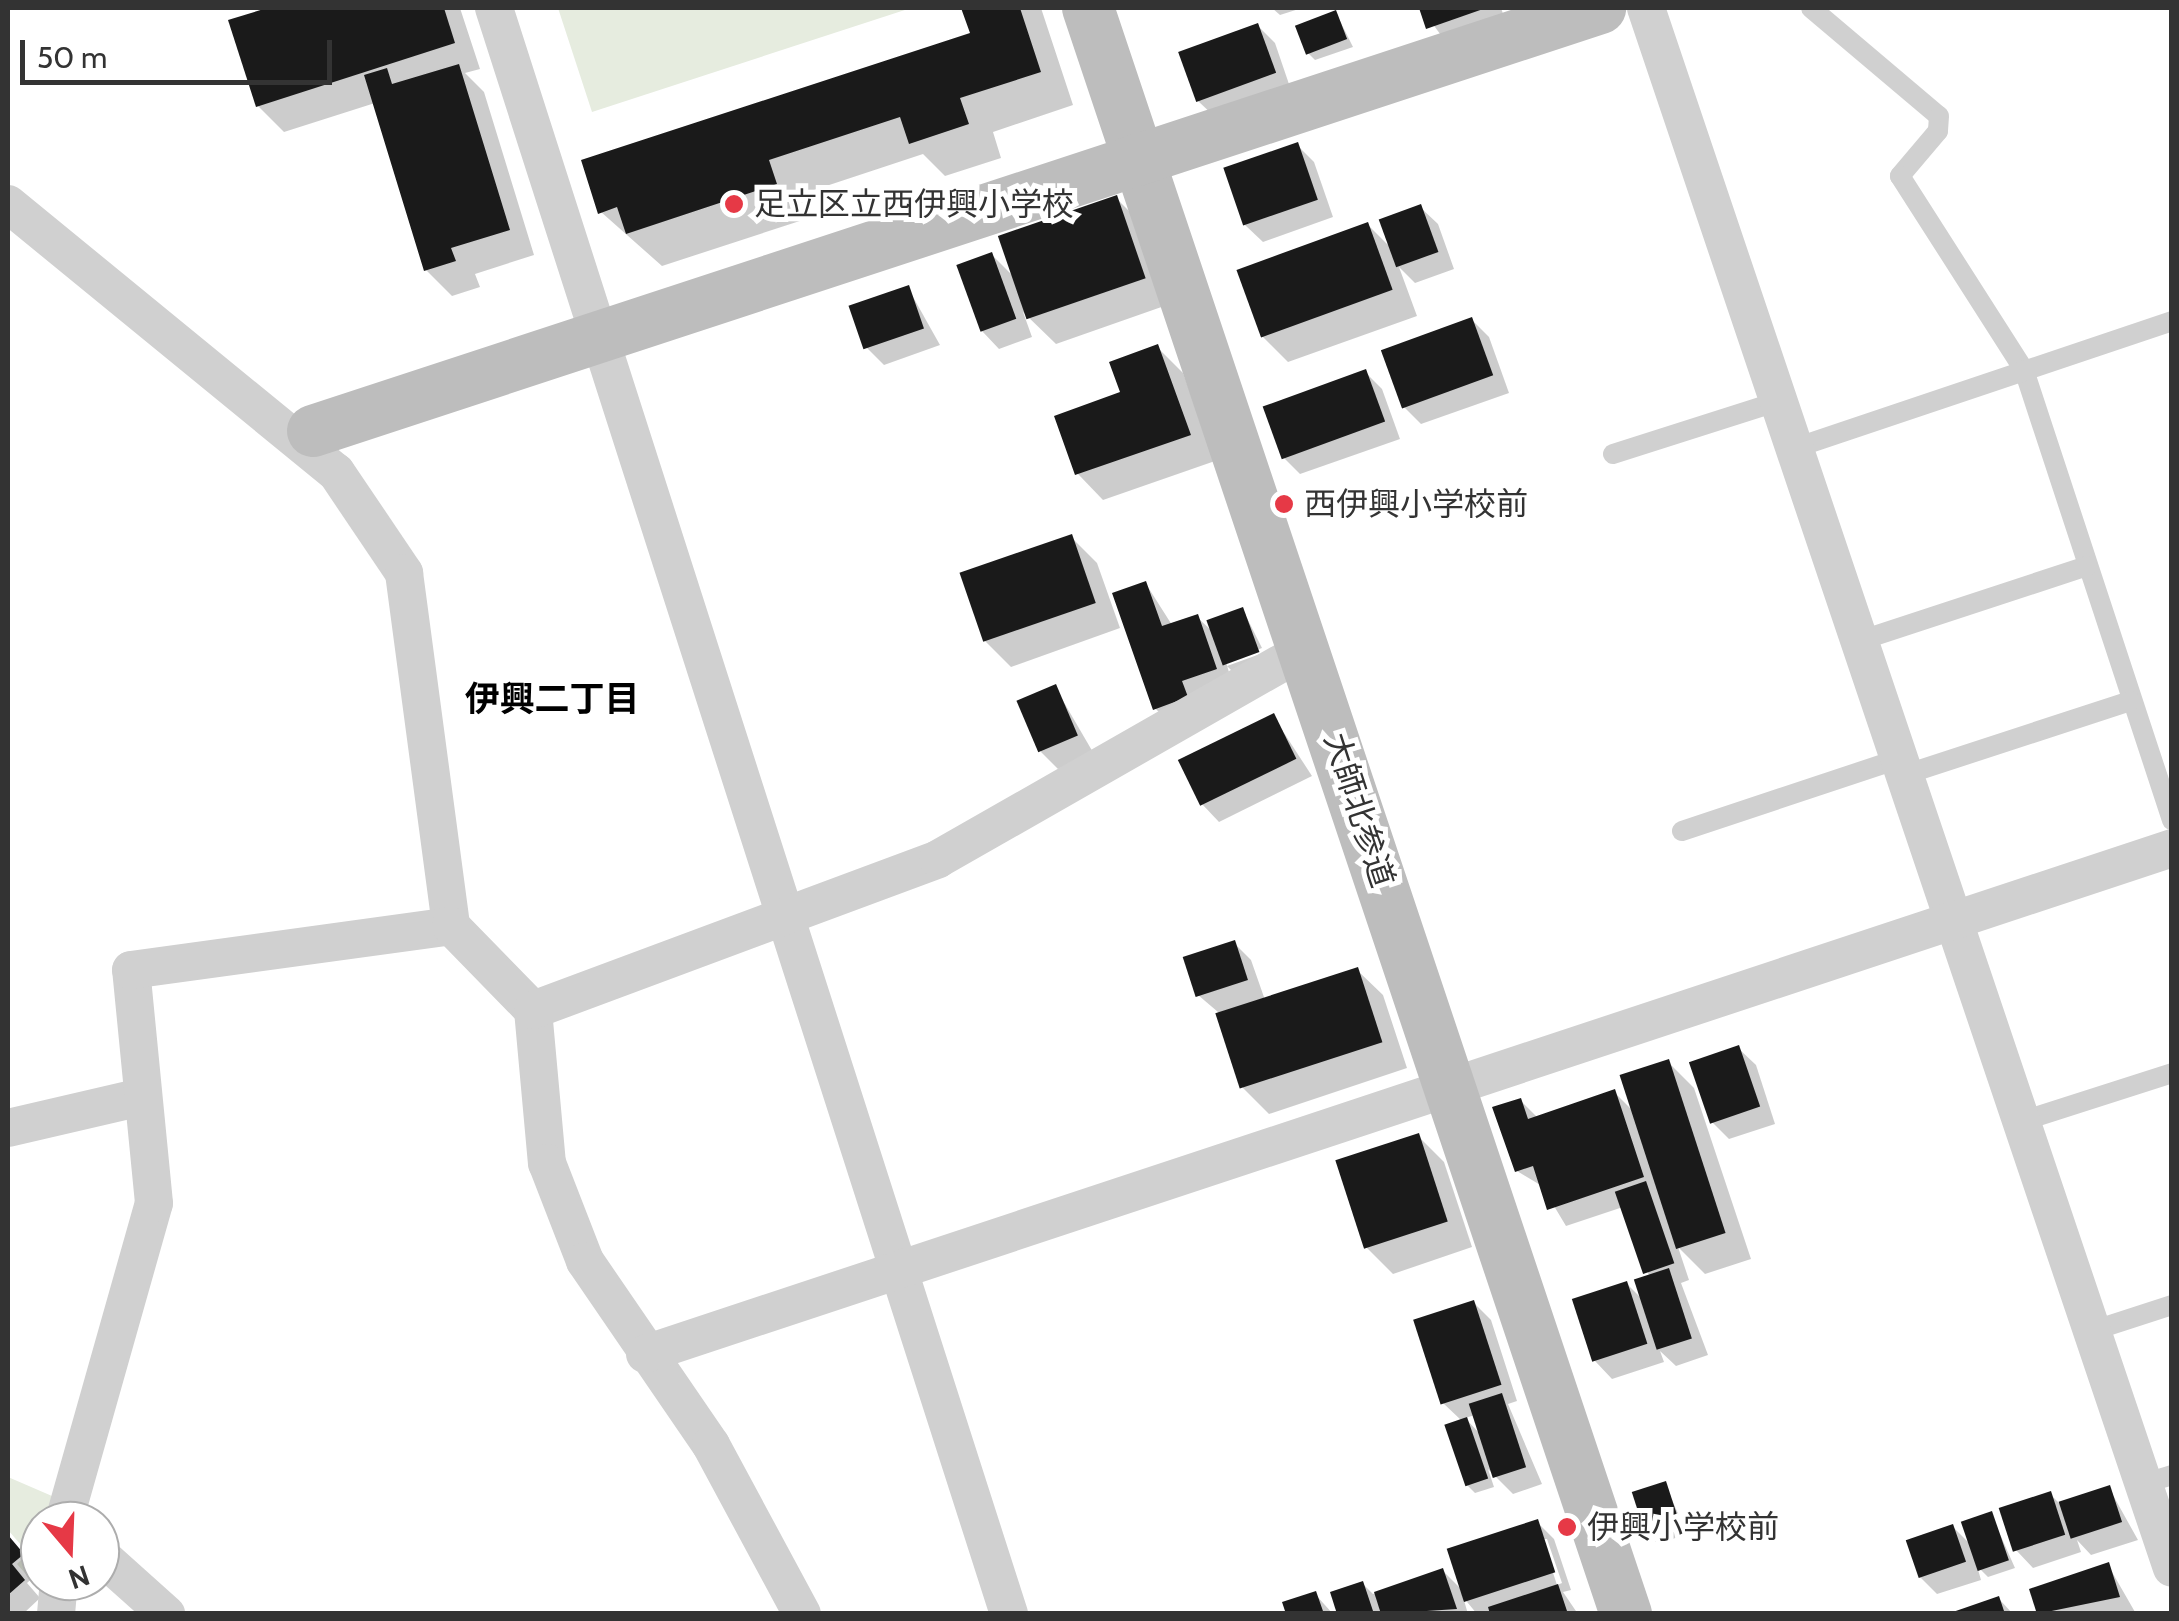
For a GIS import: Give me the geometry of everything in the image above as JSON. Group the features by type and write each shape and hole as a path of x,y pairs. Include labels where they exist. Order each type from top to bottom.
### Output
{"street":[{"path":"494,8 1010,1614"},
{"name":"大師北参道","path":"1088,8 1626,1614"},
{"path":"304,435 598,334 1600,8"},
{"path":"1646,8 2096,1330 2159,1479 2172,1568"},
{"path":"8,204 304,435 336,472 404,573 451,926 533,1010 547,1163 585,1261 711,1446 802,1614"},
{"path":"533,1010 938,860 1305,650"},
{"path":"645,1354 898,1268 1452,1090 2172,848"},
{"path":"70,1501 154,1204 140,1096 131,970 451,926"},
{"path":"8,1128 140,1096"},
{"path":"120,1573 166,1614"}],"lane":[{"path":"1811,8 1939,116 1938,132 1900,176 2024,370 2172,820"},
{"path":"1798,447 2172,322"},
{"path":"1613,454 1782,400"},
{"path":"1862,640 2087,566"},
{"path":"1682,831 2130,701"},
{"path":"2026,1120 2172,1073"},
{"path":"2096,1330 2172,1305"}],"shaded area":[{"path":"558,8 911,8 592,112"},
{"path":"8,1477 52,1496 51,1501 20,1501 20,1544 8,1530"}],"building":[{"path":"267,8 444,8 455,43 256,107 228,20"},
{"path":"961,8 1020,8 1041,72 960,98 969,124 909,144 900,117 769,160 777,184 626,234 617,207 598,214 581,160 970,33"},
{"path":"1419,8 1486,8 1426,29"},
{"path":"1336,10 1347,39 1306,55 1295,26"},
{"path":"1258,23 1276,73 1196,102 1178,52"},
{"path":"459,64 510,230 451,248 456,261 424,271 364,75 387,68 392,84"},
{"path":"1298,142 1318,200 1243,225 1223,168"},
{"path":"1117,195 1146,278 1027,319 998,236"},
{"path":"1421,204 1438,252 1396,267 1379,219"},
{"path":"1368,222 1393,290 1261,338 1236,270"},
{"path":"992,252 1016,319 981,332 956,265"},
{"path":"909,285 924,328 863,349 848,306"},
{"path":"1472,317 1493,375 1402,408 1381,350"},
{"path":"1158,344 1191,435 1075,475 1054,416 1120,392 1109,362"},
{"path":"1366,369 1385,422 1282,459 1263,407"},
{"path":"1072,534 1096,603 983,642 959,573"},
{"path":"1146,581 1162,626 1198,614 1217,669 1182,681 1188,697 1153,710 1112,593"},
{"path":"1243,607 1259,652 1223,665 1206,620"},
{"path":"1056,684 1078,736 1038,752 1016,701"},
{"path":"1274,713 1296,759 1200,806 1178,760"},
{"path":"1235,940 1248,980 1196,997 1183,957"},
{"path":"1358,967 1382,1042 1240,1088 1215,1013"},
{"path":"1739,1045 1760,1106 1710,1124 1689,1062"},
{"path":"1669,1059 1726,1233 1676,1249 1620,1075"},
{"path":"1615,1089 1644,1177 1547,1210 1533,1166 1515,1172 1492,1107 1521,1098 1528,1119"},
{"path":"1419,1133 1448,1221 1364,1249 1335,1160"},
{"path":"1646,1181 1674,1263 1643,1274 1615,1192"},
{"path":"1669,1268 1692,1338 1657,1350 1634,1279"},
{"path":"1627,1281 1647,1344 1592,1362 1572,1299"},
{"path":"1474,1300 1502,1385 1441,1404 1413,1320"},
{"path":"1502,1393 1526,1467 1493,1478 1469,1404"},
{"path":"1467,1417 1488,1478 1465,1486 1444,1425"},
{"path":"1666,1481 1681,1526 1646,1537 1632,1492"},
{"path":"2110,1485 2122,1522 2071,1539 2059,1502"},
{"path":"2051,1491 2065,1535 2013,1552 1999,1508"},
{"path":"1992,1511 2009,1560 1978,1571 1961,1522"},
{"path":"1538,1519 1555,1572 1464,1602 1447,1549"},
{"path":"1953,1524 1966,1562 1919,1578 1906,1540"},
{"path":"8,1535 20,1549 20,1557 12,1564 20,1574 20,1584 8,1595"},
{"path":"2109,1562 2120,1597 2037,1614 2029,1589"},
{"path":"1443,1568 1457,1609 1381,1614 1374,1592"},
{"path":"1363,1581 1374,1614 1337,1614 1330,1592"},
{"path":"1558,1584 1568,1614 1490,1614 1488,1607"},
{"path":"1316,1591 1324,1614 1286,1614 1282,1602"},
{"path":"1999,1596 2005,1614 1950,1614 1950,1613"}],"place":[{"name":"足立区立西伊興小学校","path":"734,204"},
{"name":"西伊興小学校前","path":"1284,504"},
{"name":"伊興小学校前","path":"1567,1527"}],"district":[{"name":"伊興二丁目","path":"552,699"}]}
